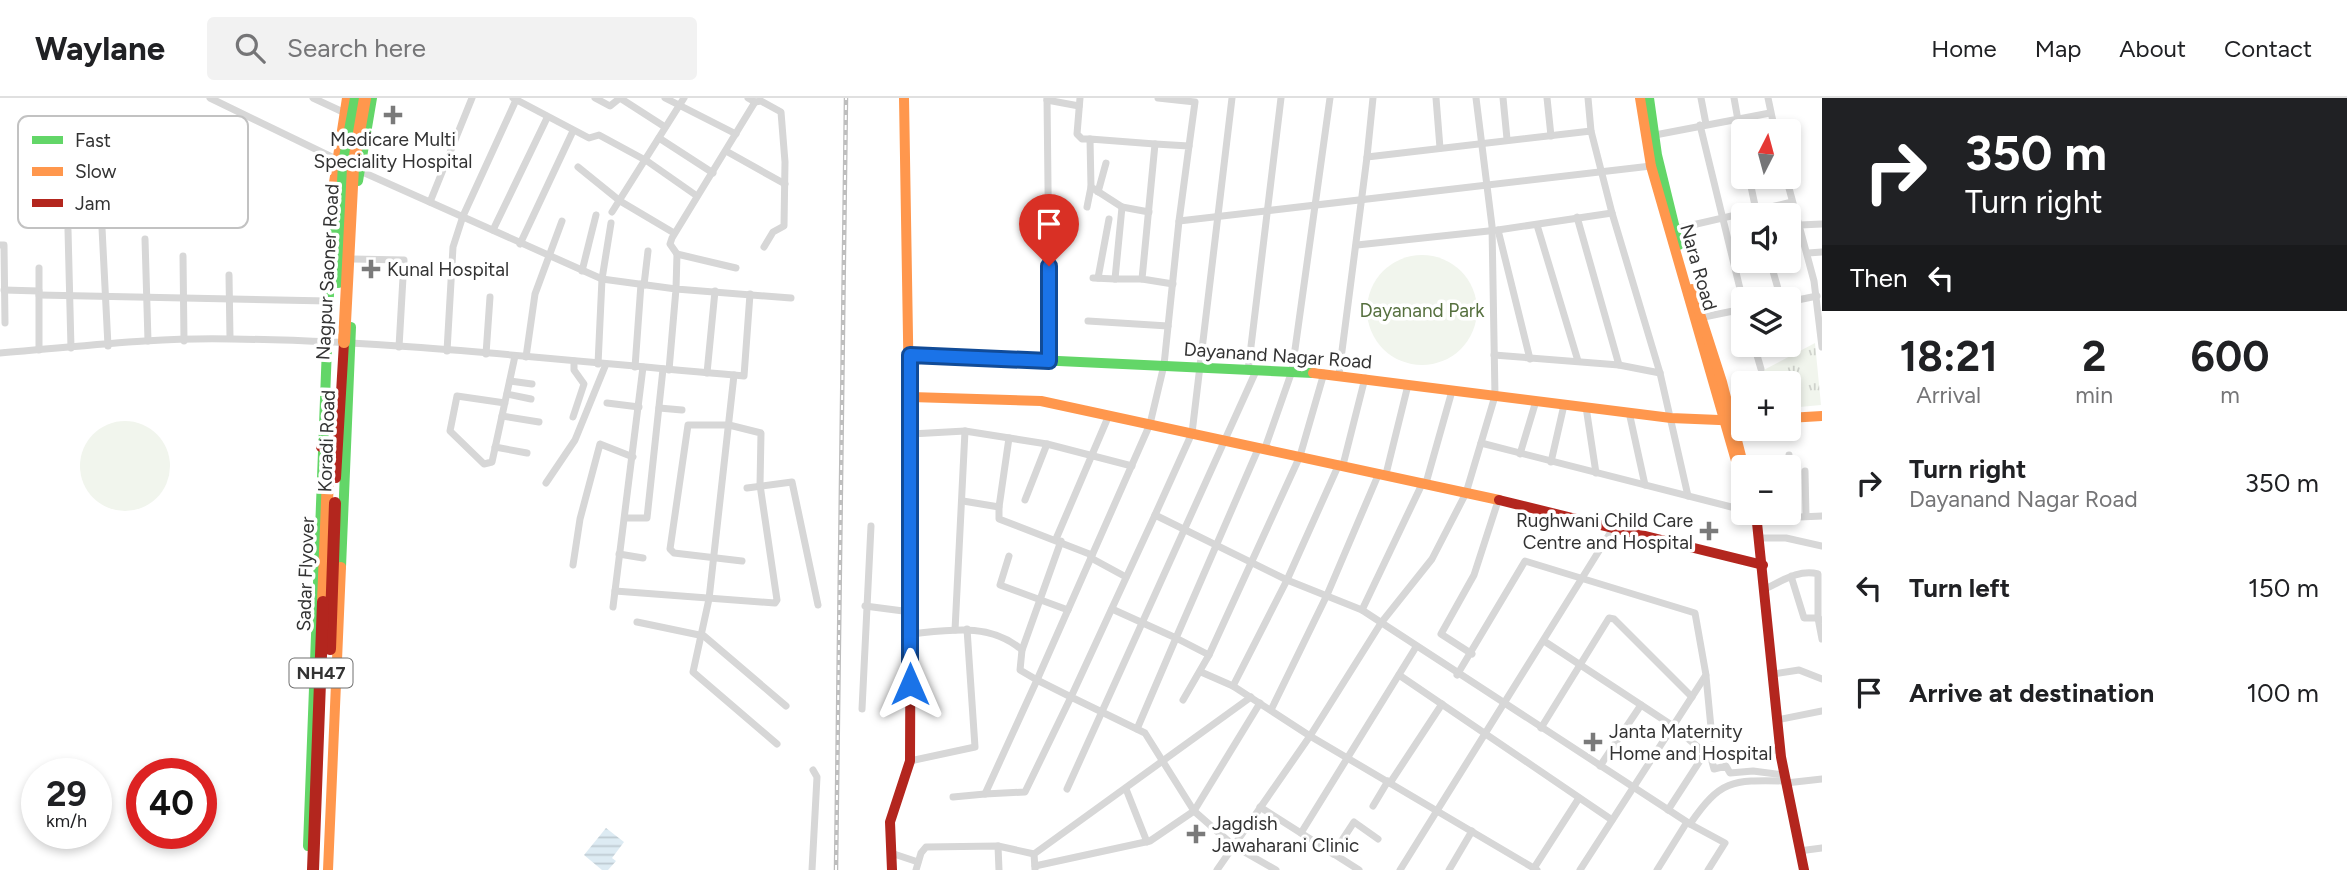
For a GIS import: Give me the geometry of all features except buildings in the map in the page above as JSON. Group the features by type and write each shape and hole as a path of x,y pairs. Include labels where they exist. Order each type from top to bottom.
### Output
{"main road":[{"path":"339,342 328,301 336,159 347,98"},
{"name":"Nagpur Saoner Road","path":"333,448 330,422 339,342 344,163 356,98"},
{"name":"Nagpur Saoner Road","path":"333,448 353,167 365,98"},
{"name":"NH47","path":"339,342 354,259 359,170 372,98"},
{"path":"892,870 890,822 910,761 911,397 904,98"},
{"name":"Nara Road","path":"1640,98 1651,166 1731,416"},
{"path":"1649,98 1675,229 1698,318"},
{"name":"Koradi Road","path":"328,870 332,762 333,448 324,383 339,342"},
{"name":"Dayanand Nagar Road","path":"910,355 1339,374 1564,405 1671,418 1731,422"},
{"path":"911,397 1041,401 1425,482 1763,565"},
{"path":"1801,417 1822,416"},
{"name":"Koradi Road","path":"307,870 320,465 333,448"},
{"name":"Sadar Flyover","path":"321,870 333,448"},
{"name":"Sadar Flyover","path":"313,870 332,477"},
{"path":"1755,525 1763,565 1785,780 1804,870"},
{"path":"310,761 332,762"}],"street":[{"path":"210,98 247,116"},
{"path":"313,98 343,112"},
{"path":"430,202 472,98"},
{"path":"596,98 610,106 620,98 666,127"},
{"path":"665,98 736,134"},
{"path":"612,212 647,161 684,98"},
{"path":"985,794 1150,424 1164,367 1195,102 1158,98"},
{"path":"953,797 1025,792 1192,433 1232,98"},
{"path":"1067,789 1185,530 1252,371 1281,98"},
{"path":"1137,729 1262,448 1292,371 1330,98"},
{"path":"1339,374 1364,199 1373,98"},
{"path":"1436,98 1440,148"},
{"path":"1476,98 1485,186 1530,359"},
{"path":"1503,98 1507,139"},
{"path":"1547,98 1551,136"},
{"path":"1588,98 1591,131 1601,171 1660,373 1688,496"},
{"path":"1701,98 1703,125 1721,217 1740,287"},
{"path":"1734,98 1737,119 1770,113"},
{"path":"1768,98 1771,119"},
{"path":"447,351 453,247 463,216 514,99 589,138 599,135 647,161 697,196"},
{"path":"626,518 647,518 676,289 677,254 670,244 674,233 736,134 751,99 761,101 781,112 785,184 784,226 772,232 764,247"},
{"path":"1049,361 1047,99 1076,103 1077,134 1082,139 1189,146"},
{"path":"248,116 520,244 602,279 676,289 791,298"},
{"path":"493,230 547,118"},
{"path":"1655,135 1731,120"},
{"path":"520,244 573,131"},
{"path":"1367,157 1591,131"},
{"path":"659,138 713,173"},
{"path":"1087,207 1091,187 1090,139"},
{"path":"1142,279 1155,144"},
{"path":"726,151 785,184"},
{"path":"1098,192 1106,163"},
{"path":"1179,221 1651,166"},
{"path":"578,167 620,201 674,233"},
{"path":"1091,187 1122,207 1149,212"},
{"path":"1788,203 1792,202 1789,189"},
{"path":"1115,279 1122,207"},
{"path":"1357,245 1537,225 1612,213"},
{"path":"582,271 596,215"},
{"path":"1675,229 1731,216"},
{"path":"1577,217 1619,365"},
{"path":"1109,219 1096,278 1142,279 1173,284"},
{"path":"526,357 533,302 562,221"},
{"path":"546,483 575,440 602,364 602,279 611,223"},
{"path":"1801,225 1822,224"},
{"path":"1537,225 1578,361"},
{"path":"102,228 108,297 108,346"},
{"path":"1801,228 1818,281 1822,346"},
{"path":"68,230 71,348"},
{"path":"1217,870 1310,736 1381,623 1432,559 1466,493 1495,396 1495,230"},
{"path":"145,239 148,341"},
{"path":"0,245 4,245 5,323"},
{"path":"613,607 639,407 642,285 648,251"},
{"path":"1808,253 1822,252"},
{"path":"677,254 736,268"},
{"path":"183,256 184,341"},
{"path":"354,259 404,260 399,346"},
{"path":"39,268 39,350"},
{"path":"229,275 230,338"},
{"path":"4,290 70,296 328,301"},
{"path":"707,373 715,290"},
{"path":"0,353 148,341 230,338 399,346 744,376 750,294"},
{"path":"1801,299 1817,296"},
{"path":"486,354 491,297"},
{"path":"1698,318 1731,311"},
{"path":"1088,321 1168,326"},
{"path":"1494,355 1619,365 1660,373"},
{"path":"515,356 510,381 506,398 495,447 492,462 484,464 452,434 450,426 459,395 506,398 531,399"},
{"path":"1758,357 1761,369"},
{"path":"573,417 584,384 574,370 574,361"},
{"path":"1183,701 1201,672 1300,456 1324,373"},
{"path":"734,375 704,636 693,672 777,744"},
{"path":"1233,686 1287,580 1341,464 1365,378"},
{"path":"510,381 532,384"},
{"path":"1270,710 1383,473 1408,385"},
{"path":"1362,610 1425,482 1452,391"},
{"path":"1520,454 1536,401"},
{"path":"607,403 639,407"},
{"path":"1551,461 1564,405"},
{"path":"1586,407 1596,473"},
{"path":"659,408 682,410"},
{"path":"1629,412 1645,485"},
{"path":"1109,415 1059,540 1042,600 1022,650 1020,670 1145,733 1194,811 1234,846 1276,870"},
{"path":"502,416 538,422"},
{"path":"615,591 775,603 777,600 760,485 761,433 729,425 686,426 671,552 742,561"},
{"path":"911,434 965,431 1048,444 1132,466"},
{"path":"956,630 965,431"},
{"path":"1009,438 999,519 1059,540 1126,577"},
{"path":"1481,443 1688,496 1731,511"},
{"path":"573,565 580,519 600,444 633,457"},
{"path":"1025,500 1048,444"},
{"path":"495,447 527,453"},
{"path":"1805,471 1806,516"},
{"path":"747,488 792,482 818,605"},
{"path":"963,501 999,507"},
{"path":"1472,654 1441,634 1474,575 1498,501"},
{"path":"1155,515 1287,580 1362,610 1632,788 1725,844 1708,870"},
{"path":"1801,516 1822,516"},
{"path":"1764,525 1786,538 1822,546"},
{"path":"862,709 871,526"},
{"path":"1400,870 1506,704 1612,530"},
{"path":"619,554 643,558"},
{"path":"1009,556 1000,585 1068,610"},
{"path":"1457,675 1472,654 1523,562 1692,610 1697,616 1713,738"},
{"path":"1765,589 1804,572 1818,574 1822,639"},
{"path":"1791,576 1804,618 1820,619"},
{"path":"865,607 911,612"},
{"path":"1112,609 1209,655"},
{"path":"1542,727 1611,618 1692,697"},
{"path":"637,622 704,636 786,706"},
{"path":"910,761 975,747 967,629"},
{"path":"911,634 967,629 1012,640 1022,650"},
{"path":"1544,641 1673,726 1707,754 1714,769 1726,766 1730,773 1753,771 1785,780"},
{"path":"1301,833 1416,647"},
{"path":"1773,674 1799,670 1822,679"},
{"path":"1201,672 1233,686 1310,736 1535,869 1579,798"},
{"path":"1399,675 1612,820"},
{"path":"1580,870 1706,675"},
{"path":"891,853 917,866 926,847 998,846 1034,854 1164,763 1251,697"},
{"path":"1034,854 1035,868 1147,842 1194,811 1260,703"},
{"path":"1373,806 1442,704"},
{"path":"1600,766 1641,705"},
{"path":"1777,720 1822,711"},
{"path":"1707,754 1781,750"},
{"path":"1668,810 1707,754"},
{"path":"812,870 817,776 813,770"},
{"path":"1657,870 1709,797 1724,785 1750,781 1822,779"},
{"path":"1126,789 1147,842"},
{"path":"1260,807 1359,870"},
{"path":"1333,853 1354,822 1378,839"},
{"path":"1449,870 1472,831"},
{"path":"998,846 999,870"},
{"path":"1799,851 1822,848"}],"green space":[{"name":"Dayanand Park","path":"1422,255 1443,259 1461,271 1473,289 1477,310 1473,331 1461,349 1443,361 1422,365 1401,361 1383,349 1371,331 1367,310 1371,289 1383,271 1401,259"},
{"path":"1815,343 1821,405 1801,407 1801,371 1762,371 1788,357 1801,357 1801,350"},
{"path":"125,421 142,425 157,434 166,449 170,466 166,483 157,498 142,507 125,511 108,507 93,498 84,483 80,466 84,449 93,434 108,425"}],"shaded area":[{"path":"606,828 624,842 612,858 616,861 608,870 602,870 584,855"}],"railway":[{"path":"836,870 846,98"}],"traffic: fast":[{"path":"338,282 344,163 356,98"},
{"path":"358,181 372,98"},
{"path":"1649,98 1657,155 1679,245"},
{"path":"308,846 333,189"},
{"path":"341,567 351,327"},
{"path":"910,354 1313,373"}],"traffic: slow":[{"path":"333,189 347,98"},
{"path":"344,342 353,167 365,98"},
{"path":"904,98 911,516"},
{"path":"1640,98 1651,166 1734,455"},
{"path":"1692,289 1722,382 1741,455"},
{"path":"1313,373 1671,418 1731,420"},
{"path":"911,397 1041,401 1499,500"},
{"path":"1801,417 1822,416"},
{"path":"323,602 328,477"},
{"path":"328,870 341,567"}],"traffic: jam":[{"path":"336,478 344,342"},
{"path":"321,447 329,447"},
{"path":"1499,500 1763,565"},
{"path":"330,649 335,503"},
{"path":"892,870 890,822 910,761 911,516"},
{"path":"1757,525 1781,757 1804,870"},
{"path":"313,870 323,602"}],"place":[{"name":"Medicare Multi Speciality Hospital","path":"393,115"},
{"name":"Kunal Hospital","path":"371,269"},
{"name":"Rughwani Child Care Centre and Hospital","path":"1709,531"},
{"name":"Janta Maternity Home and Hospital","path":"1593,742"},
{"name":"Jagdish Jawaharani Clinic","path":"1196,834"}],"route":[{"path":"910,684 910,355 1049,361 1049,266"}]}
